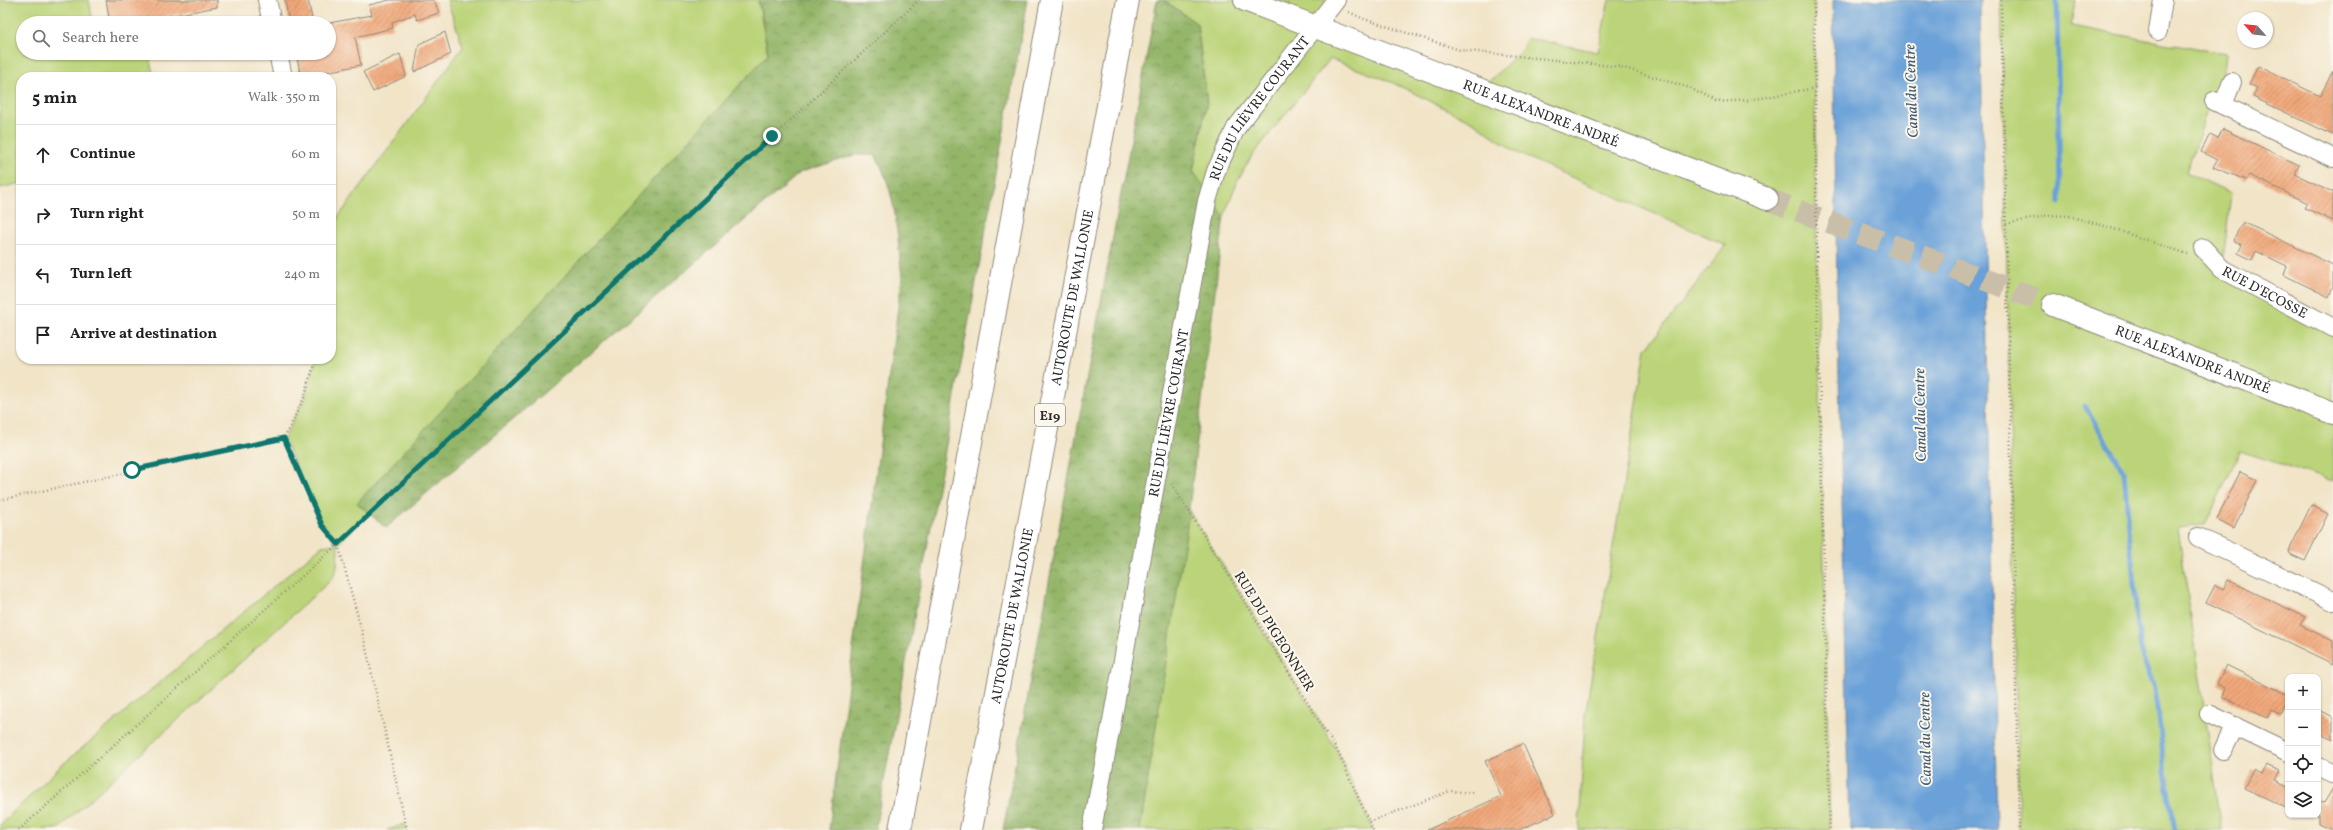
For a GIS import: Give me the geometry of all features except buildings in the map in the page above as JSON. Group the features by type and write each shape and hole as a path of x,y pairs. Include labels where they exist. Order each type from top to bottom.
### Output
{"main road":[{"path":"900,830 1052,0"},
{"name":"AUTOROUTE DE WALLONIE","path":"971,830 1128,0"},
{"name":"RUE ALEXANDRE ANDRÉ","path":"1245,0 1767,199"},
{"name":"RUE ALEXANDRE ANDRÉ","path":"2053,305 2333,413"}],"street":[{"path":"267,0 270,16"},
{"path":"2158,31 2163,0"},
{"name":"RUE DU LIÈVRE COURANT","path":"1092,830 1160,463 1174,371 1204,216 1216,171 1236,128 1334,2"},
{"path":"279,60 282,72"},
{"path":"2232,82 2219,103 2333,158"},
{"name":"RUE D'ECOSSE","path":"2203,248 2222,269 2333,328"},
{"path":"2198,537 2333,601"},
{"path":"2209,714 2285,751"},
{"path":"2223,750 2235,726"},
{"path":"2321,768 2333,774"}],"path":[{"path":"19,830 338,544 919,0"},
{"path":"1814,0 1817,276 1830,830"},
{"path":"2001,0 2019,830"},
{"path":"1334,2 1364,19 1460,50 1621,67 1690,88 1716,102 1750,100 1815,88"},
{"path":"2006,224 2049,215 2070,216 2108,226 2186,254 2203,248"},
{"path":"284,438 304,398 314,364"},
{"path":"284,438 322,525 338,544 364,639 407,830"},
{"path":"0,500 284,438"},
{"name":"RUE DU PIGEONNIER","path":"1160,463 1337,750 1373,830"},
{"path":"1370,822 1450,791 1475,793"}],"green space":[{"path":"0,0 89,0 92,16 16,16 16,60 150,60 153,72 16,72 16,184 0,188"},
{"path":"447,0 758,0 768,54 358,503 369,514 338,544 337,568 332,579 58,829 0,830 0,825 62,765 322,546 337,544 322,525 284,439 304,398 314,364 336,364 336,220 463,47"},
{"path":"759,0 1028,0 875,830 829,830 902,277 892,199 888,184 875,155 855,155 801,172 386,528 357,503 768,54"},
{"path":"1157,0 1164,0 1197,24 1207,102 1193,171 1224,216 1186,534 1140,830 1003,830"},
{"path":"1164,0 1336,0 1316,27 1481,89 1521,51 1527,38 1598,52 1609,0 1814,0 1816,218 1830,830 1579,830 1585,715 1646,349 1726,245 1519,154 1473,122 1387,80 1330,59 1251,157 1237,182 1224,216 1193,171 1207,102 1197,24"},
{"path":"2001,0 2075,0 2071,26 2196,49 2228,53 2186,172 2231,193 2222,269 2333,328 2333,481 2240,451 2205,525 2178,528 2222,830 2019,830"},
{"path":"1188,509 1337,750 1373,830 1140,830"},
{"path":"405,824 407,830 387,830"}],"water":[{"name":"Canal du Centre","path":"1833,0 1980,0 1997,830 1850,830 1837,294"}],"waterway":[{"path":"2057,0 2060,203"},
{"path":"2085,406 2124,472 2138,629 2143,660 2154,684 2164,766 2175,830"}],"tunnel":[{"path":"1767,199 2053,305"}],"route":[{"path":"132,470 284,438 322,525 338,544 772,136"}]}
